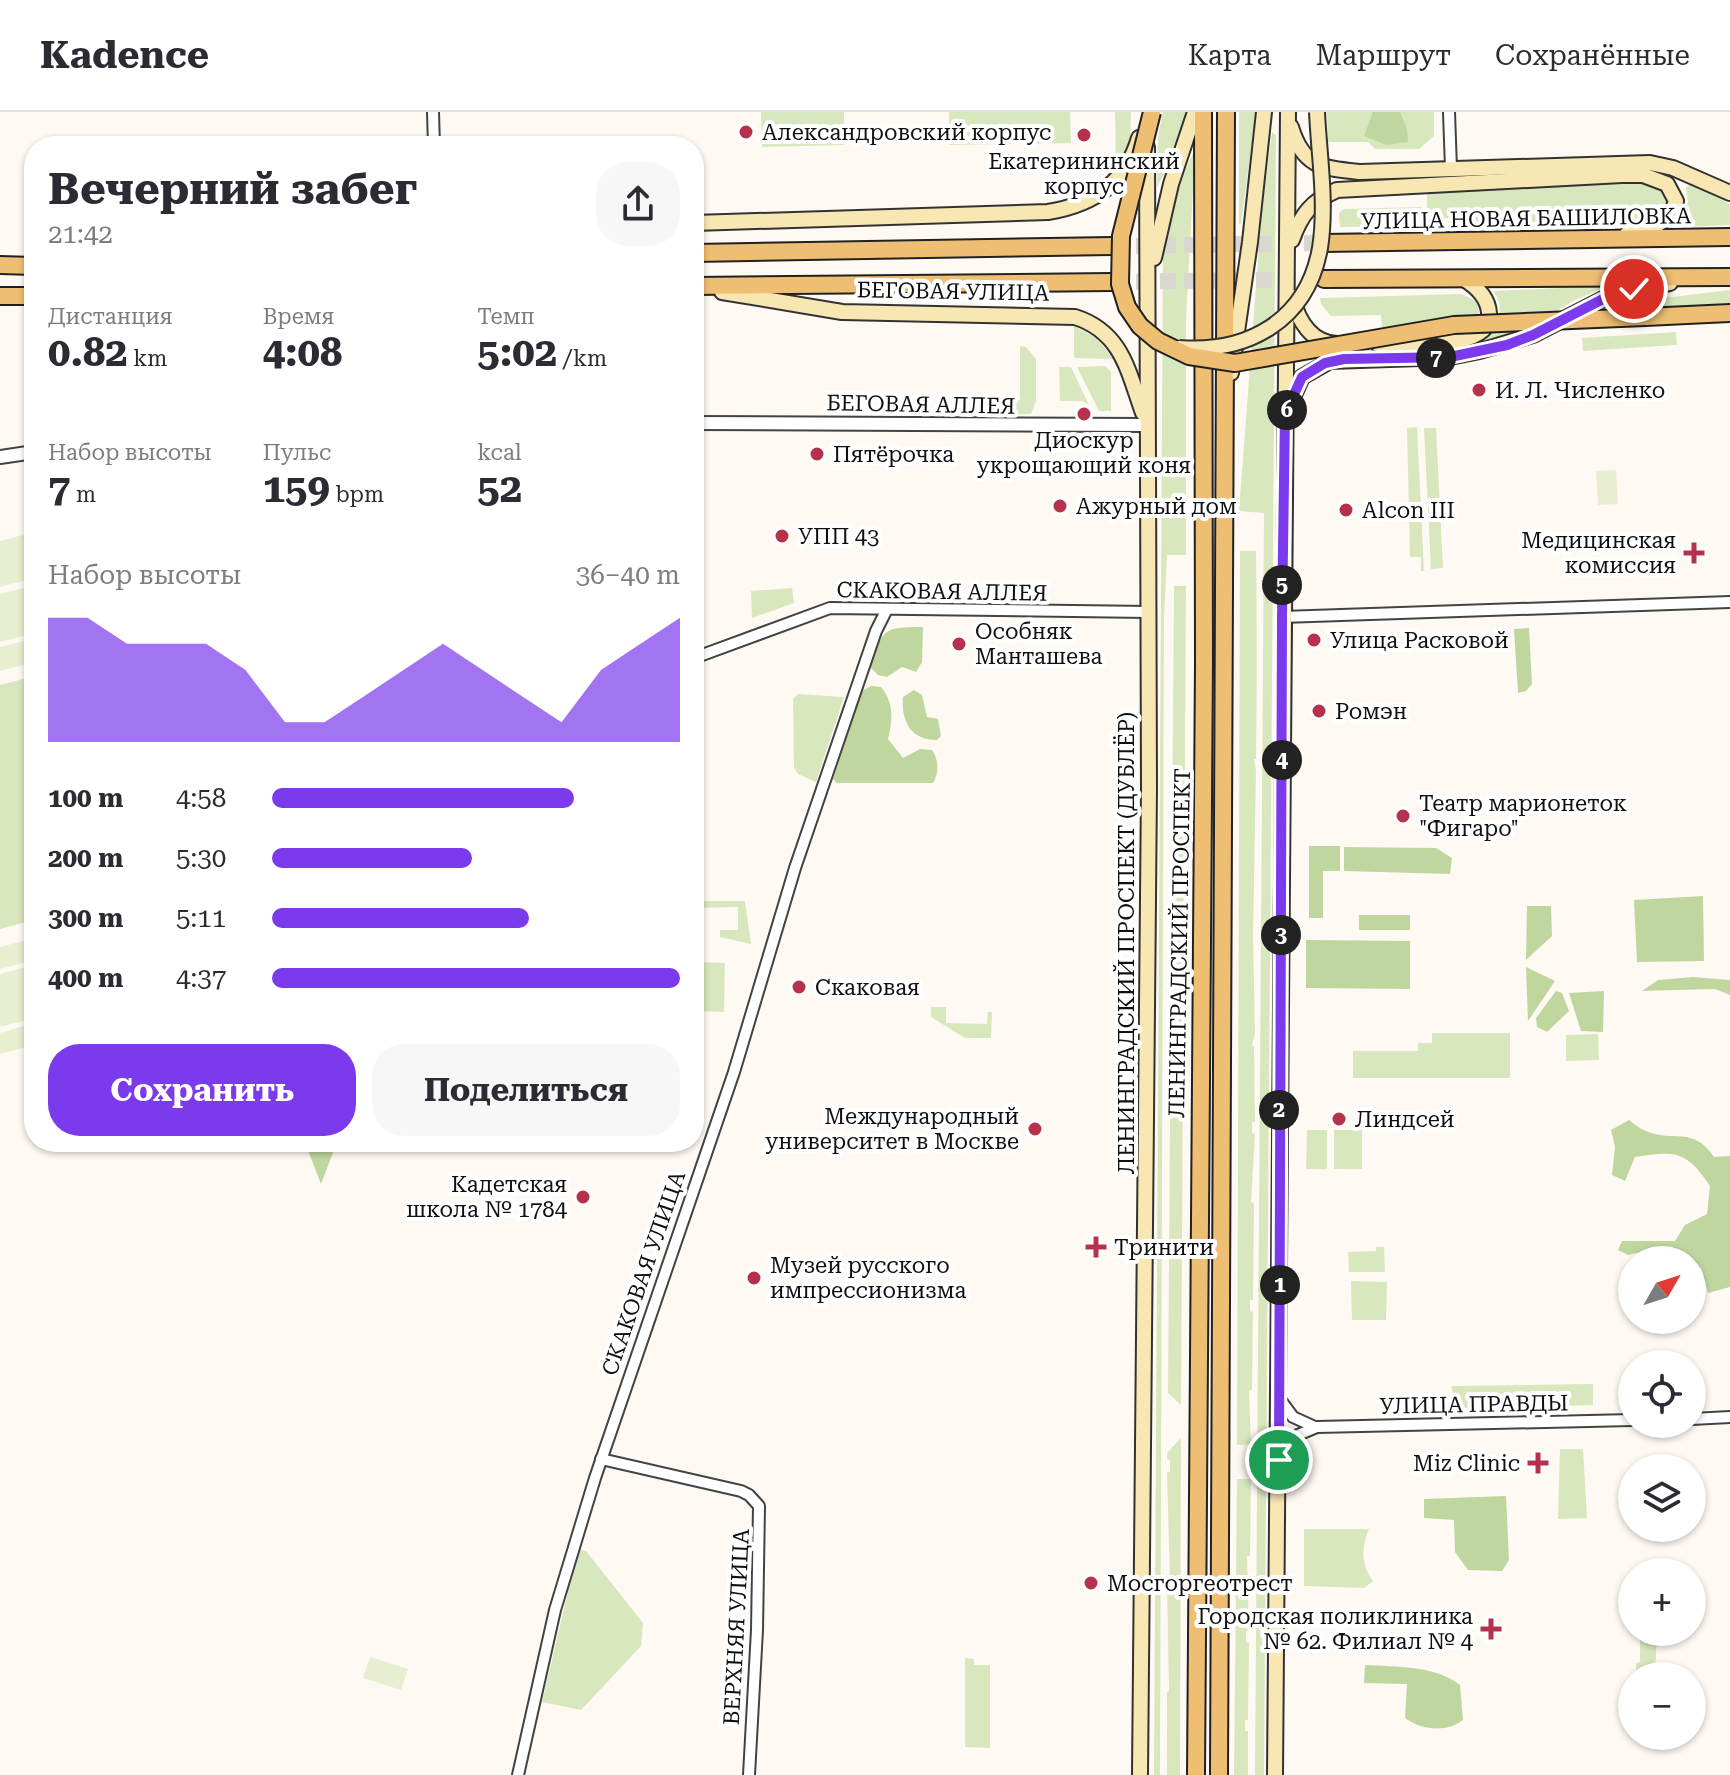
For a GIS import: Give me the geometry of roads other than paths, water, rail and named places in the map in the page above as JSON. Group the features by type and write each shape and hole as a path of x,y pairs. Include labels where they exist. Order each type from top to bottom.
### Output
{"main road":[{"path":"704,223 1048,212 1072,208 1101,193 1128,165 1148,112"},
{"path":"1148,112 1127,206 1119,272 1123,295 1133,316 1149,334 1189,356 1235,363 1454,325 1730,313"},
{"name":"ЛЕНИНГРАДСКИЙ ПРОСПЕКТ (ДУБЛЁР)","path":"1140,1775 1149,612 1148,112"},
{"path":"1147,327 1158,233 1195,112"},
{"name":"ЛЕНИНГРАДСКИЙ ПРОСПЕКТ","path":"1196,1775 1204,663 1203,112"},
{"name":"ЛЕНИНГРАДСКИЙ ПРОСПЕКТ","path":"1219,1775 1226,112"},
{"path":"1225,409 1250,242 1264,112"},
{"path":"1167,346 1214,349 1243,342 1274,326 1301,297 1315,267 1322,228 1317,112"},
{"path":"1288,114 1295,139 1305,156 1315,165 1360,172 1650,163 1673,168 1730,193"},
{"path":"1275,1775 1288,114"},
{"path":"1288,251 1305,211 1317,198 1337,190 1622,175 1656,178 1673,192 1676,201 1674,210 1661,223 1643,231 1599,240"},
{"name":"УЛИЦА НОВАЯ БАШИЛОВКА","path":"1323,243 1730,237"},
{"name":"БЕГОВАЯ УЛИЦА","path":"704,253 1112,246"},
{"path":"0,265 24,266"},
{"path":"1287,274 1298,316 1306,328 1328,343 1344,344 1470,339 1489,322 1490,311 1476,286 1464,279"},
{"path":"1324,279 1730,277"},
{"path":"1285,414 1302,377 1325,363 1344,359 1450,357 1480,351 1533,335 1605,298 1634,289 1696,279"},
{"name":"БЕГОВАЯ УЛИЦА","path":"704,288 1112,282"},
{"name":"БЕГОВАЯ УЛИЦА","path":"704,289 748,294 833,311 1075,317 1097,325 1117,346 1147,425"},
{"path":"0,296 24,296"}],"street":[{"path":"433,112 434,136"},
{"path":"1449,112 1451,169"},
{"name":"БЕГОВАЯ АЛЛЕЯ","path":"704,423 1147,425"},
{"path":"0,457 24,453"},
{"path":"1282,617 1730,602"},
{"name":"СКАКОВАЯ АЛЛЕЯ","path":"704,654 830,608 1149,612"},
{"name":"СКАКОВАЯ УЛИЦА","path":"518,1775 555,1610 601,1459 734,1072 795,868 876,631 887,609"},
{"path":"1279,1398 1293,1417 1317,1427"},
{"path":"1706,1418 1730,1417"},
{"name":"УЛИЦА ПРАВДЫ","path":"1317,1427 1618,1420"},
{"path":"1279,1460 1293,1437 1317,1427"},
{"name":"ВЕРХНЯЯ УЛИЦА","path":"601,1459 741,1491 759,1506 757,1630 749,1775"}],"tunnel":[{"path":"1112,246 1323,243"},
{"path":"1112,282 1322,279"}],"place":[{"name":"Александровский корпус","path":"746,132"},
{"name":"Екатерининский корпус","path":"1084,135"},
{"name":"И. Л. Численко","path":"1479,390"},
{"name":"Диоскур укрощающий коня","path":"1084,414"},
{"name":"Пятёрочка","path":"817,454"},
{"name":"Ажурный дом","path":"1060,506"},
{"name":"Alcon III","path":"1346,510"},
{"name":"УПП 43","path":"782,536"},
{"name":"Медицинская комиссия","path":"1694,553"},
{"name":"Улица Расковой","path":"1314,640"},
{"name":"Особняк Манташева","path":"959,644"},
{"name":"Ромэн","path":"1319,711"},
{"name":"Театр марионеток \"Фигаро\"","path":"1403,816"},
{"name":"Скаковая","path":"799,987"},
{"name":"Линдсей","path":"1339,1119"},
{"name":"Международный университет в Москве","path":"1035,1129"},
{"name":"Кадетская школа № 1784","path":"583,1197"},
{"name":"Тринити","path":"1096,1247"},
{"name":"Музей русского импрессионизма","path":"754,1278"},
{"name":"Miz Clinic","path":"1538,1463"},
{"name":"Мосгоргеотрест","path":"1091,1583"},
{"name":"Городская поликлиника № 62. Филиал № 4","path":"1491,1629"}]}
